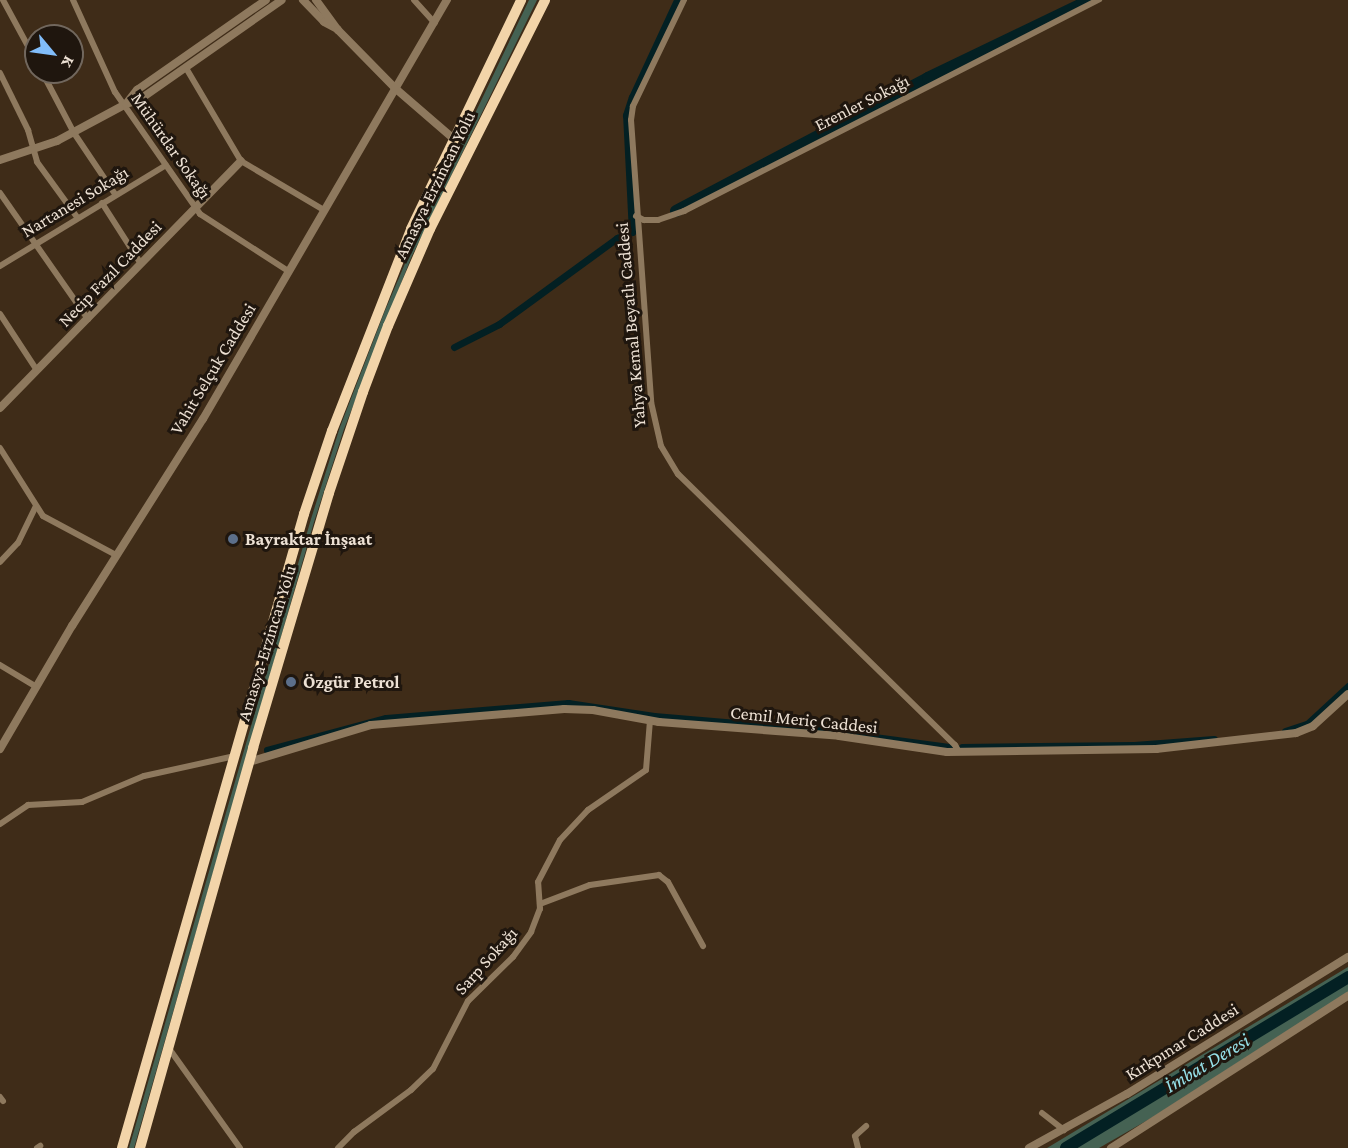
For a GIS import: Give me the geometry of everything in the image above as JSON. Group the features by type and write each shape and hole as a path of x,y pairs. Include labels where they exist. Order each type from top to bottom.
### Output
{"highway":[{"name":"Amasya-Erzincan Yolu","path":"122,1148 304,514 343,399 408,237 521,0"},
{"name":"Amasya-Erzincan Yolu","path":"140,1148 249,762 329,493 388,326 451,186 545,0"}],"street":[{"path":"3,0 24,39"},
{"name":"Mühürdar Sokağı","path":"73,0 112,86 195,207 209,222 288,271"},
{"path":"126,104 137,90 266,0"},
{"path":"0,160 34,150 74,133 126,104 140,100 282,0"},
{"path":"303,0 324,22 338,30"},
{"path":"316,0 338,30 396,89 455,140"},
{"path":"414,0 435,23"},
{"name":"Vahit Selçuk Caddesi","path":"0,749 35,686 203,418 447,0"},
{"name":"Yahya Kemal Beyatlı Caddesi","path":"684,0 633,106 632,160 651,402 656,434 666,457 690,486 820,611 955,745 959,752"},
{"name":"Erenler Sokağı","path":"636,216 644,220 658,220 684,211 1099,0"},
{"path":"186,68 241,161 324,210"},
{"path":"0,73 28,130 41,169 77,217"},
{"path":"48,84 74,133 116,194"},
{"name":"Necip Fazıl Caddesi","path":"0,408 241,161"},
{"name":"Nartanesi Sokağı","path":"0,266 77,217 166,165"},
{"path":"0,193 88,319"},
{"path":"102,203 141,264"},
{"path":"0,314 36,369"},
{"path":"0,448 36,506 50,520 116,555"},
{"path":"0,562 18,543 36,506"},
{"path":"0,665 35,686"},
{"name":"Cemil Meriç Caddesi","path":"249,762 350,731 392,722 564,709 593,710 650,720 828,735 925,750 959,752 1133,751 1276,737 1313,726 1348,694"},
{"name":"Sarp Sokağı","path":"338,1148 361,1126 421,1082 433,1069 468,1001 503,968 527,939 535,924 540,904 537,888 540,876 569,828 600,800 646,770 650,720"},
{"path":"0,824 28,805 82,802 144,776 236,756"},
{"path":"540,904 590,885 659,875 668,882 703,946"},
{"name":"Kırkpınar Caddesi","path":"1029,1148 1064,1130 1348,957"},
{"path":"1111,1148 1348,996"},
{"path":"168,1047 240,1148"},
{"path":"1042,1113 1064,1130"},
{"path":"858,1148 855,1136 866,1126"}],"green space":[{"path":"529,0 537,0 411,258 344,429 314,522 134,1148 129,1148 311,519 340,427 418,233"},
{"path":"1348,967 1348,992 1153,1117 1099,1148 1047,1148"}],"waterway":[{"path":"454,347 499,324 617,238 632,232 626,115 632,97 677,0"},
{"path":"676,211 928,78 1090,0"},
{"path":"1285,731 1307,724 1348,686"},
{"path":"267,750 386,718 568,703 654,716 822,730 949,747"},
{"path":"962,747 1134,745 1214,739"},
{"name":"İmbat Deresi","path":"1066,1148 1348,977"}],"place":[{"name":"Bayraktar İnşaat","path":"233,539"},
{"name":"Özgür Petrol","path":"291,682"}]}
